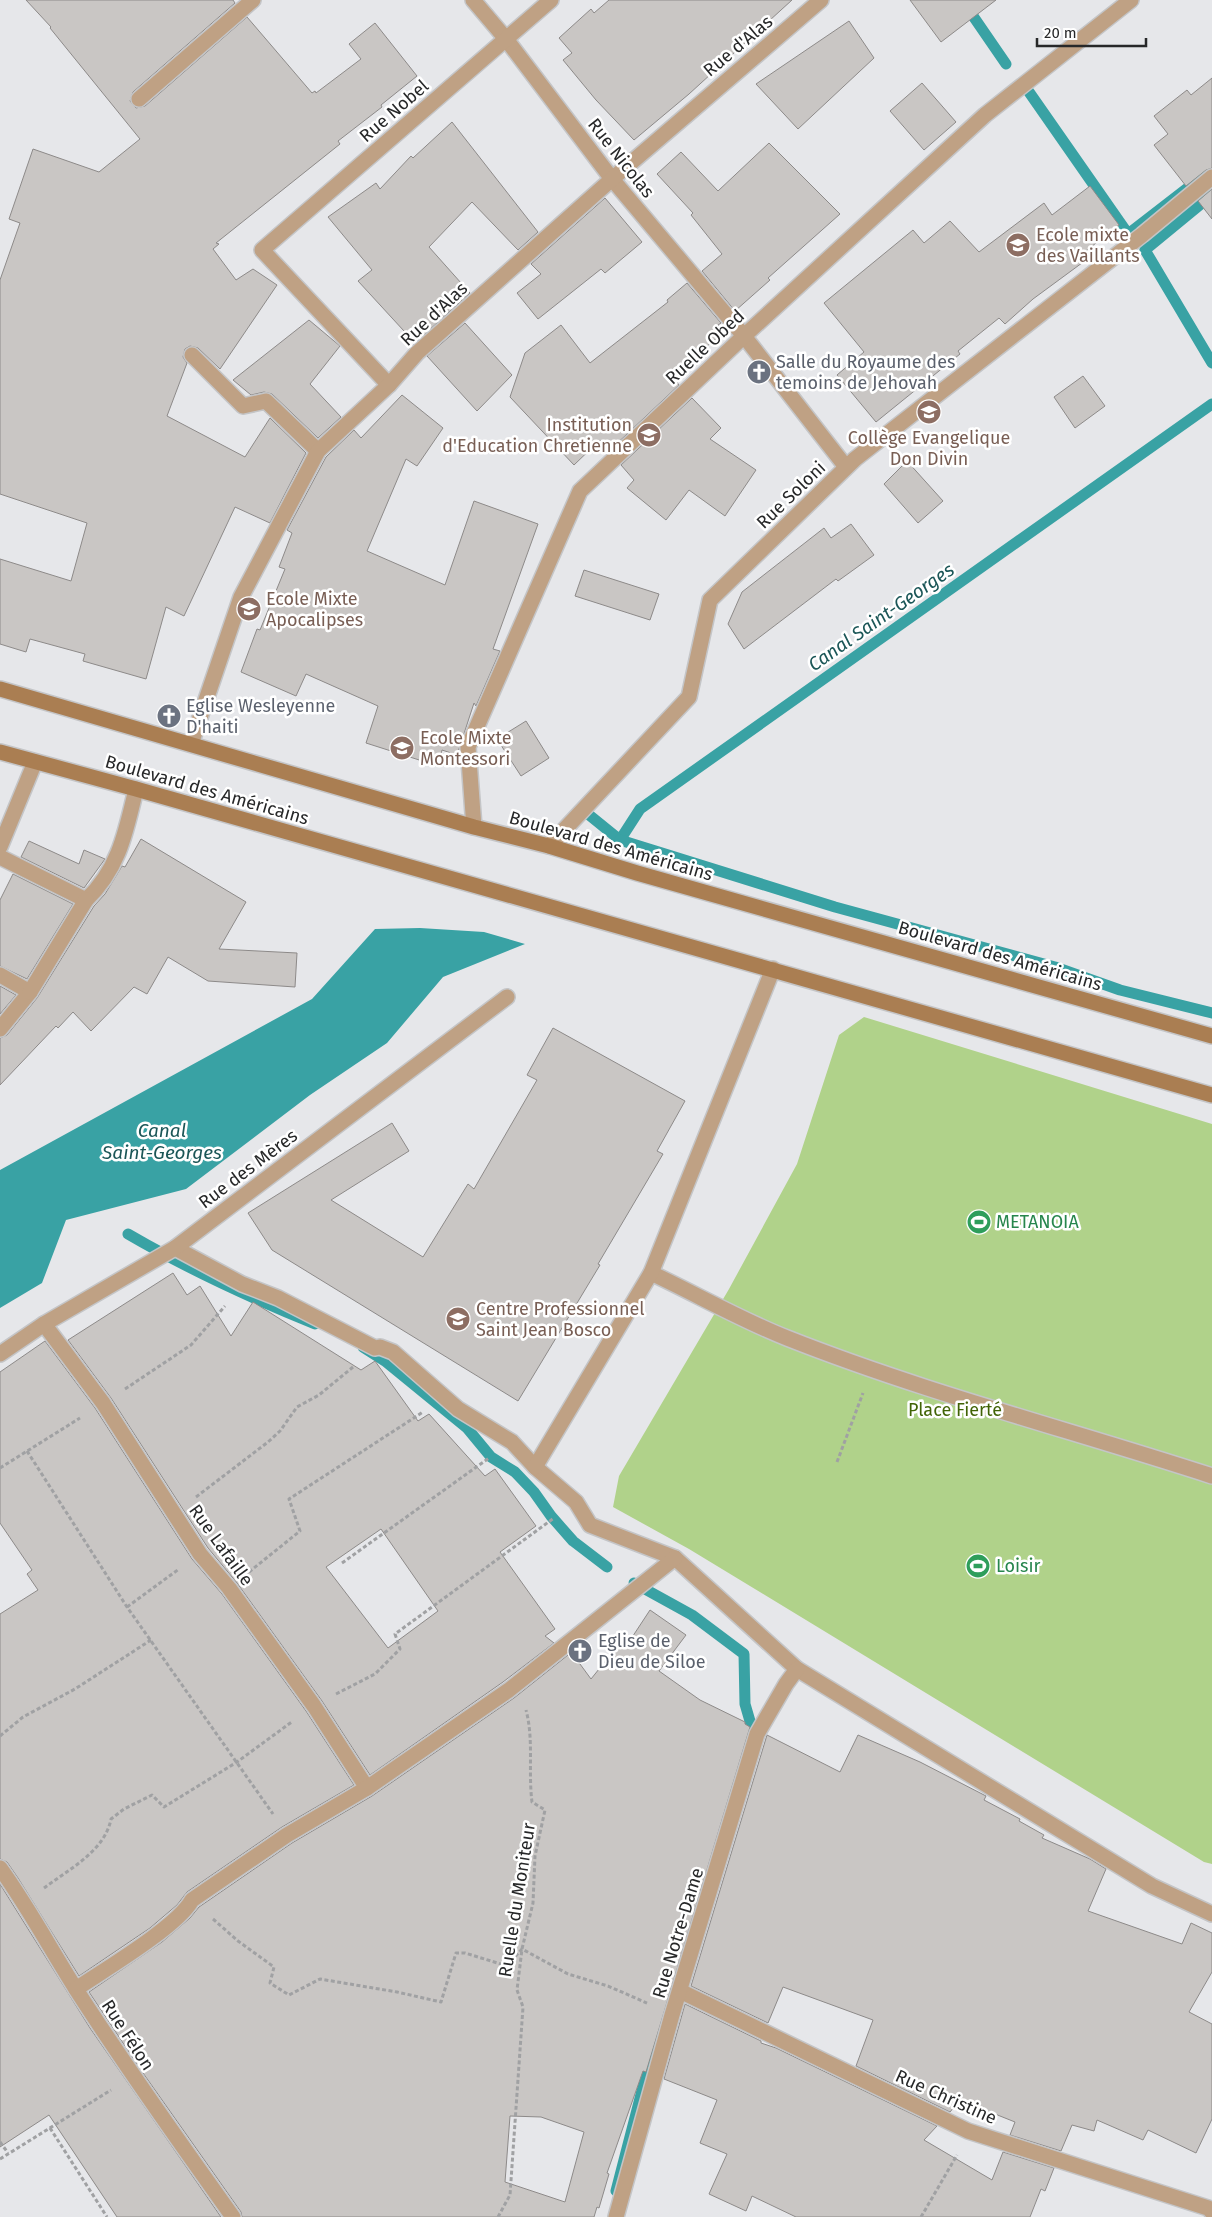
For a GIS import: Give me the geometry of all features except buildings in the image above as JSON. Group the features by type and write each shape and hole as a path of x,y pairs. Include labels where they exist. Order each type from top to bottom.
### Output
{"main road":[{"name":"Boulevard des Américains","path":"0,689 474,827 548,846 647,876 1212,1036"},
{"name":"Boulevard des Américains","path":"0,752 773,969 1212,1095"}],"street":[{"path":"139,99 253,0"},
{"name":"Rue Nicolas","path":"474,0 506,39 612,179 744,336 846,467"},
{"name":"Rue Nobel","path":"389,385 262,250 551,0"},
{"name":"Rue d'Alas","path":"191,744 241,597 318,452 389,385 417,353 612,179 821,0"},
{"name":"Ruelle Obed","path":"474,827 468,747 580,491 744,336 985,115 1130,0"},
{"name":"Rue Soloni","path":"548,846 689,696 710,600 846,467 1142,235 1212,177"},
{"path":"192,355 243,406 266,401 318,452"},
{"path":"0,847 34,762"},
{"path":"0,1029 30,992 86,900 99,888 122,847 136,789"},
{"path":"0,857 86,900"},
{"path":"535,1467 651,1273 773,969"},
{"path":"0,975 30,992"},
{"name":"Rue des Mères","path":"0,1354 44,1324 176,1248 507,997"},
{"path":"176,1248 242,1284 278,1298 375,1348 380,1347 393,1352 458,1409 512,1442 535,1467 576,1502 590,1524 676,1558 797,1669 1152,1886 1212,1914"},
{"path":"651,1273 786,1338 1024,1419 1212,1476"},
{"name":"Rue Lafaille","path":"44,1324 103,1403 176,1513 200,1554 229,1588 314,1706 367,1788"},
{"path":"76,1989 159,1932 187,1909 192,1900 288,1835 367,1788 509,1690 676,1558"},
{"name":"Rue Notre-Dame","path":"616,2217 672,2015 757,1734 786,1684 797,1669"},
{"name":"Rue Félon","path":"0,1868 25,1902 76,1989 132,2076 233,2217"},
{"name":"Rue Christine","path":"680,1992 968,2131 1210,2210"}],"path":[{"path":"0,1468 191,1345 242,1284"},
{"path":"176,1513 268,1442 280,1431 297,1407 319,1395 375,1348"},
{"path":"836,1462 873,1369"},
{"path":"229,1588 300,1530 289,1499 446,1398"},
{"path":"342,1563 512,1442"},
{"path":"27,1451 128,1607 190,1698 288,1835"},
{"path":"25,1902 92,1852 109,1833 111,1819 124,1810 152,1795 164,1807 237,1762 314,1706 375,1674 400,1649 396,1634 576,1502"},
{"path":"128,1607 200,1554"},
{"path":"0,1736 23,1717 75,1689 152,1640"},
{"name":"Ruelle du Moniteur","path":"498,2217 510,2195 523,2007 517,1990 522,1949 533,1903 535,1856 546,1810 532,1802 530,1784 531,1728 524,1700 509,1690"},
{"path":"192,1900 238,1941 274,1967 270,1983 289,1995 320,1979 397,1992 441,2002 456,1953 464,1953 504,1965 513,1960 522,1949 568,1974 608,1986 672,2015"},
{"path":"0,2159 132,2076"},
{"path":"50,2128 107,2217"},
{"path":"920,2217 966,2138 968,2131"},
{"path":"0,2142 8,2153"}],"green space":[{"name":"Place Fierté","path":"864,1017 1212,1124 1212,1864 1204,1862 689,1549 613,1507 619,1476 729,1289 797,1164 839,1035"}],"water":[{"name":"Canal Saint-Georges","path":"420,928 484,932 525,944 443,977 387,1043 310,1095 186,1189 66,1220 42,1283 0,1308 0,1170 312,999 375,929"}],"waterway":[{"path":"962,0 1006,64"},
{"path":"1029,92 1128,234 1212,169"},
{"path":"1212,195 1145,250 1212,363"},
{"name":"Canal Saint-Georges","path":"583,810 620,840 640,809 1212,404"},
{"path":"620,840 835,907 1055,967 1120,990 1212,1013"},
{"path":"128,1234 220,1282 315,1324"},
{"path":"363,1347 385,1361 467,1428 491,1457 515,1472 534,1492 551,1516 573,1541 607,1567"},
{"path":"634,1583 692,1615 744,1654 745,1704 752,1728 748,1743"},
{"path":"616,2191 651,2056 676,1976"}],"place":[{"name":"Ecole mixte des Vaillants","path":"1018,245"},
{"name":"Salle du Royaume des temoins de Jehovah","path":"759,372"},
{"name":"Collège Evangelique Don Divin","path":"929,412"},
{"name":"Institution d'Education Chretienne","path":"649,435"},
{"name":"Ecole Mixte Apocalipses","path":"249,609"},
{"name":"Eglise Wesleyenne D'haiti","path":"169,716"},
{"name":"Ecole Mixte Montessori","path":"402,748"},
{"name":"METANOIA","path":"979,1222"},
{"name":"Centre Professionnel Saint Jean Bosco","path":"458,1319"},
{"name":"Loisir","path":"978,1566"},
{"name":"Eglise de Dieu de Siloe","path":"580,1651"}]}
